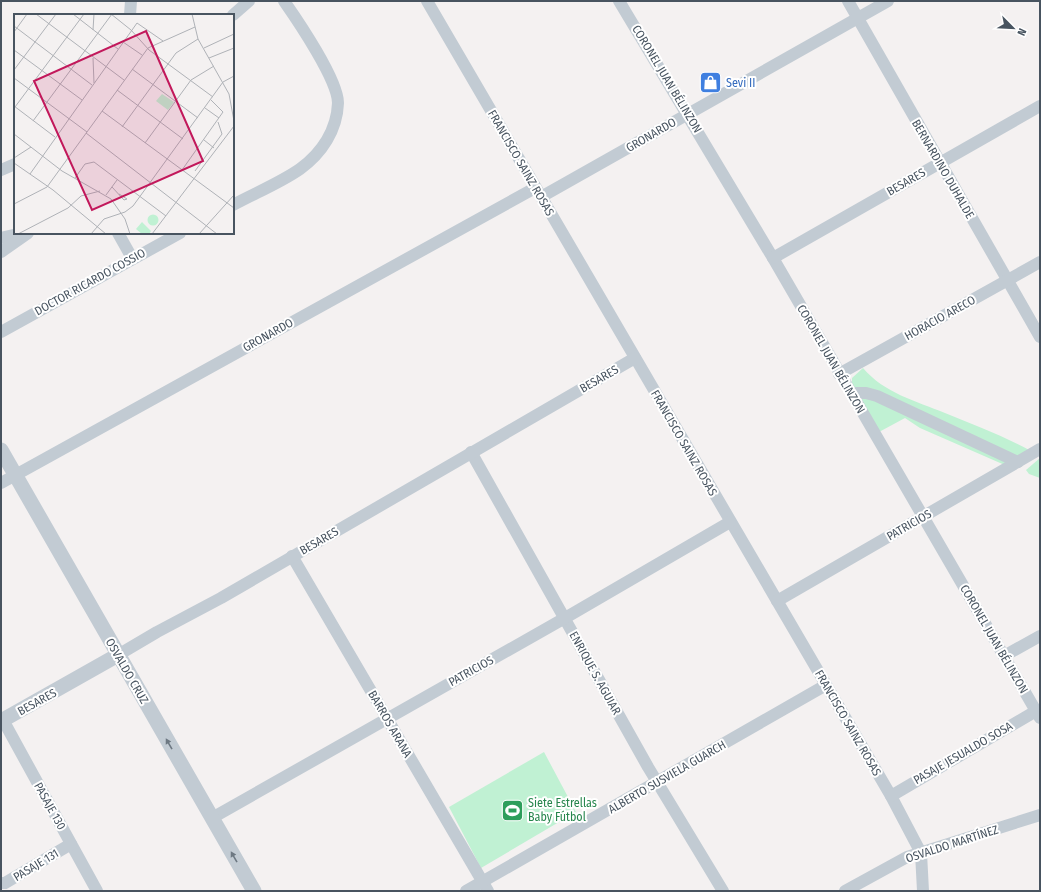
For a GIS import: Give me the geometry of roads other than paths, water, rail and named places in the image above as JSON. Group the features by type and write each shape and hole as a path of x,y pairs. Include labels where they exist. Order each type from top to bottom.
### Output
{"street":[{"path":"130,14 131,1"},
{"path":"234,14 249,1"},
{"path":"234,204 299,170 316,155 328,139 335,122 338,102 335,89 318,55 284,1"},
{"name":"FRANCISCO SAINZ ROSAS","path":"427,1 891,796 921,853 923,891"},
{"name":"CORONEL JUAN BÉLINZON","path":"620,1 688,113 1038,714"},
{"name":"BERNARDINO DUHALDE","path":"848,1 1040,337"},
{"name":"GRONARDO","path":"1,483 538,193 662,129 888,1"},
{"name":"BESARES","path":"773,258 1040,106"},
{"path":"1,170 14,164"},
{"path":"1,238 18,234"},
{"path":"1,252 27,234"},
{"path":"119,234 132,258"},
{"name":"DOCTOR RICARDO COSSIO","path":"1,332 132,258 178,234"},
{"name":"HORACIO ARECO","path":"839,374 1040,262"},
{"name":"BESARES","path":"2,721 635,358"},
{"path":"851,393 866,393 877,396 1018,462"},
{"name":"PATRICIOS","path":"777,601 1040,449"},
{"name":"OSVALDO CRUZ","path":"1,450 254,891"},
{"name":"ENRIQUE S. AGUIAR","path":"471,452 657,782 722,891"},
{"name":"PATRICIOS","path":"212,818 730,522"},
{"name":"BARROS ARANA","path":"292,556 485,886"},
{"path":"1004,656 1040,636"},
{"name":"ALBERTO SUSVIELA GUARCH","path":"466,891 485,886 657,782 826,685"},
{"name":"PASAJE JESUALDO SOSA","path":"891,796 1038,714"},
{"name":"PASAJE 130","path":"2,721 98,891"},
{"name":"OSVALDO MARTÍNEZ","path":"846,891 907,857 1040,815"},
{"name":"PASAJE 131","path":"4,884 71,844"}],"place":[{"name":"Sevi II","path":"711,83"},
{"name":"Siete Estrellas Baby Fútbol","path":"512,810"}]}
